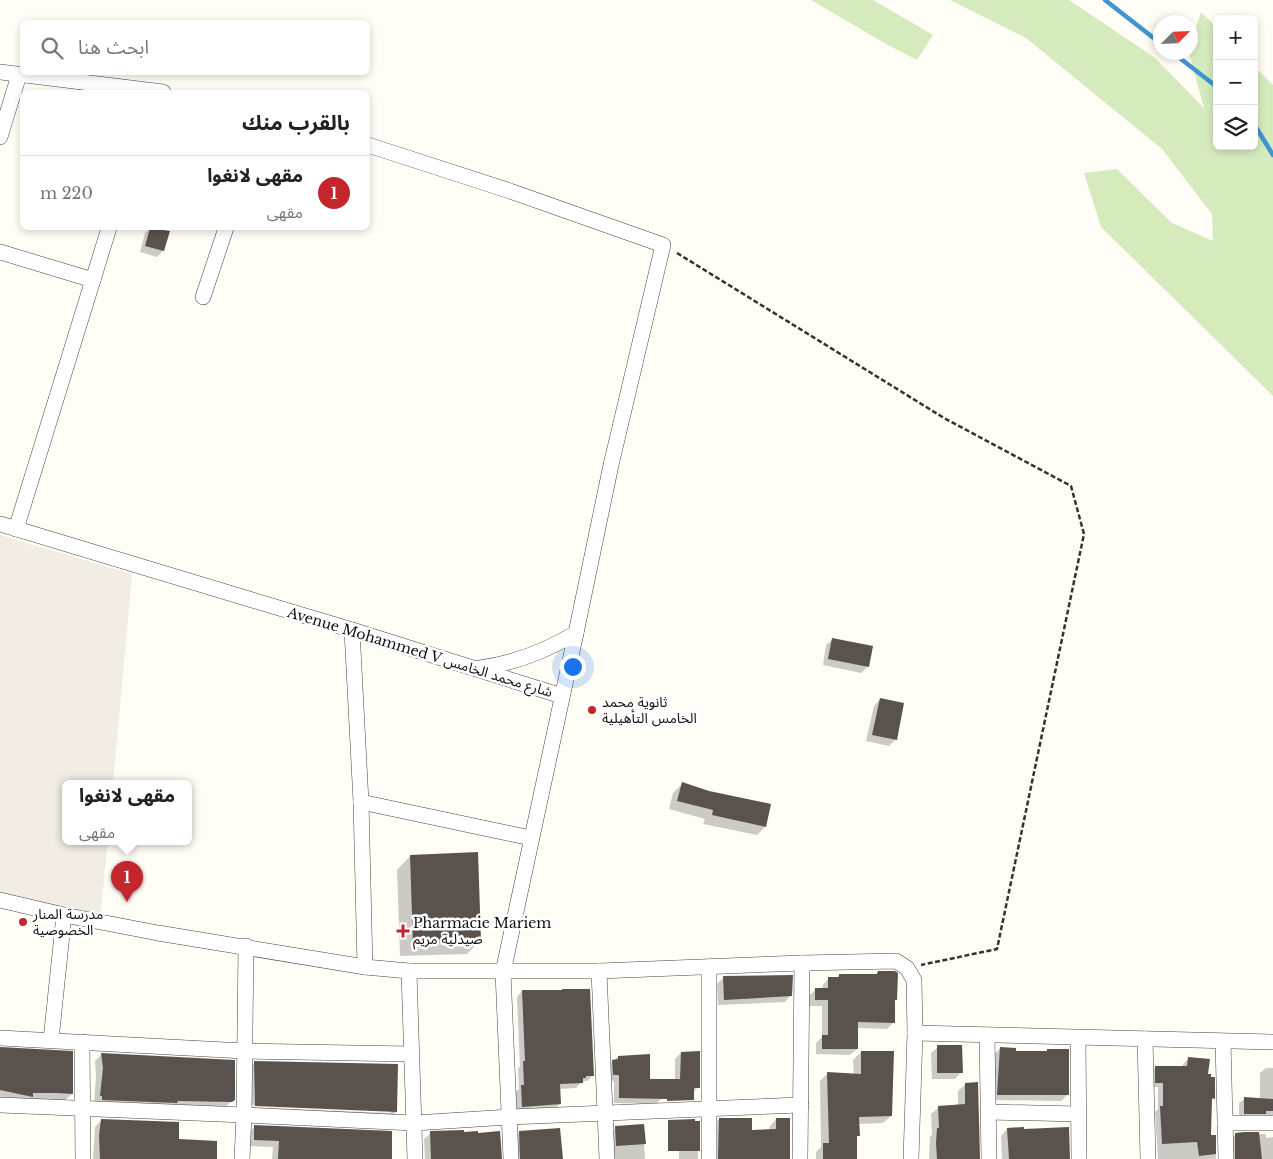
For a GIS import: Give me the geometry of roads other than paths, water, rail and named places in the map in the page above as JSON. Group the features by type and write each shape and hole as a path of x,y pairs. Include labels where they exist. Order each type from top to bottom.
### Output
{"street":[{"path":"0,72 139,90"},
{"path":"0,137 19,75"},
{"path":"370,146 510,191 662,245 611,465 562,696"},
{"path":"16,529 108,230"},
{"path":"203,297 225,230"},
{"path":"0,252 92,280"},
{"name":"Avenue Mohammed V شارع محمد الخامس","path":"0,524 477,668 562,696 502,972 511,1159"},
{"path":"352,630 361,802 365,967"},
{"path":"477,668 529,657 576,633"},
{"path":"361,802 531,838"},
{"path":"0,900 64,915 158,933 365,967 409,972 599,971 896,961 907,968 914,980 915,1033 910,1159"},
{"path":"52,1040 64,915"},
{"path":"242,1159 246,946"},
{"path":"800,1159 802,963"},
{"path":"709,967 709,1159"},
{"path":"599,971 607,1159"},
{"path":"409,972 415,1159"},
{"path":"915,1033 1273,1042"},
{"path":"987,1035 989,1159"},
{"path":"0,1038 244,1050 411,1054"},
{"path":"1078,1038 1079,1159"},
{"path":"1145,1039 1148,1159"},
{"path":"82,1042 83,1159"},
{"path":"1223,1042 1226,1159"},
{"path":"0,1106 414,1123 510,1117 801,1105"},
{"path":"989,1112 1078,1114"},
{"path":"1225,1123 1273,1123"}],"waterway":[{"path":"1105,0 1153,38"},
{"path":"1182,60 1213,84"},
{"path":"1258,131 1273,155"}],"place":[{"name":"ثانوية محمد الخامس التأهيلية","path":"592,710"},
{"name":"مقهى لانغوا","path":"127,902"},
{"name":"مدرسة المنار الخصوصية","path":"23,922"},
{"name":"Pharmacie Mariem صيدلية مريم","path":"403,931"}]}
